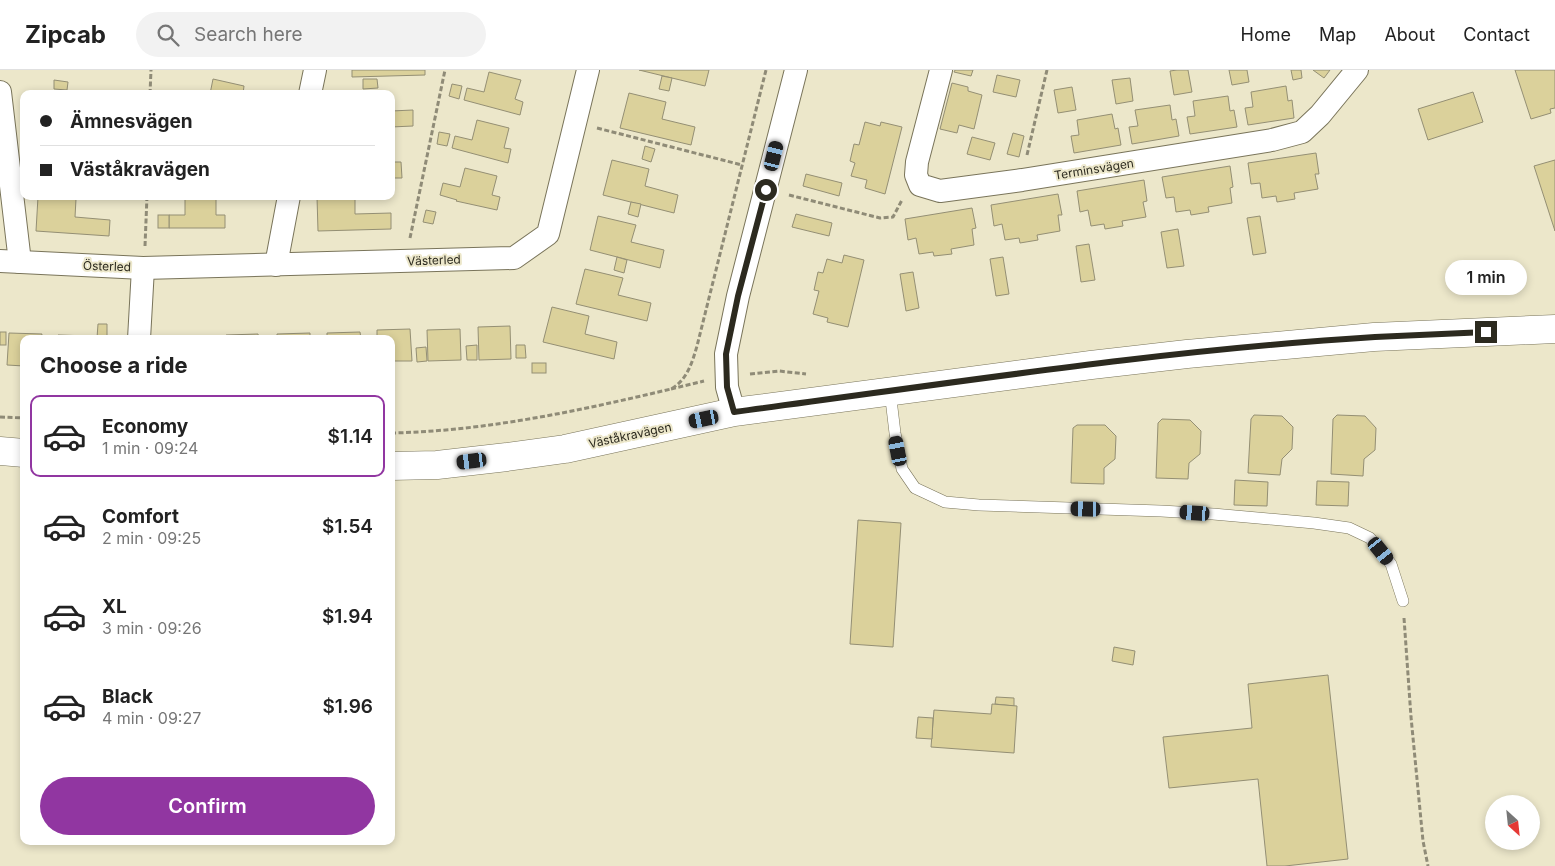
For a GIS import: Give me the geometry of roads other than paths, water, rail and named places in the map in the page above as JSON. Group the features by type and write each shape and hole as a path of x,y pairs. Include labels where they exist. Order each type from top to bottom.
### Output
{"street":[{"path":"311,90 315,70"},
{"name":"Västerled","path":"143,268 514,258 548,234 588,70"},
{"path":"734,412 727,387 726,354 738,296 796,70"},
{"name":"Terminsvägen","path":"941,70 917,162 916,175 920,185 940,191 1022,180 1272,140 1302,132 1320,115 1358,70"},
{"path":"0,92 10,262"},
{"path":"276,265 288,200"},
{"name":"Österled","path":"10,262 143,268 139,335"},
{"name":"Väståkravägen","path":"395,466 437,465 565,449 734,412 1091,365 1374,337 1555,329"},
{"path":"0,451 20,453"}],"lane":[{"path":"890,391 902,470 915,488 945,502 1038,508 1195,513 1314,523 1348,528 1370,538 1391,564 1403,601"}]}
